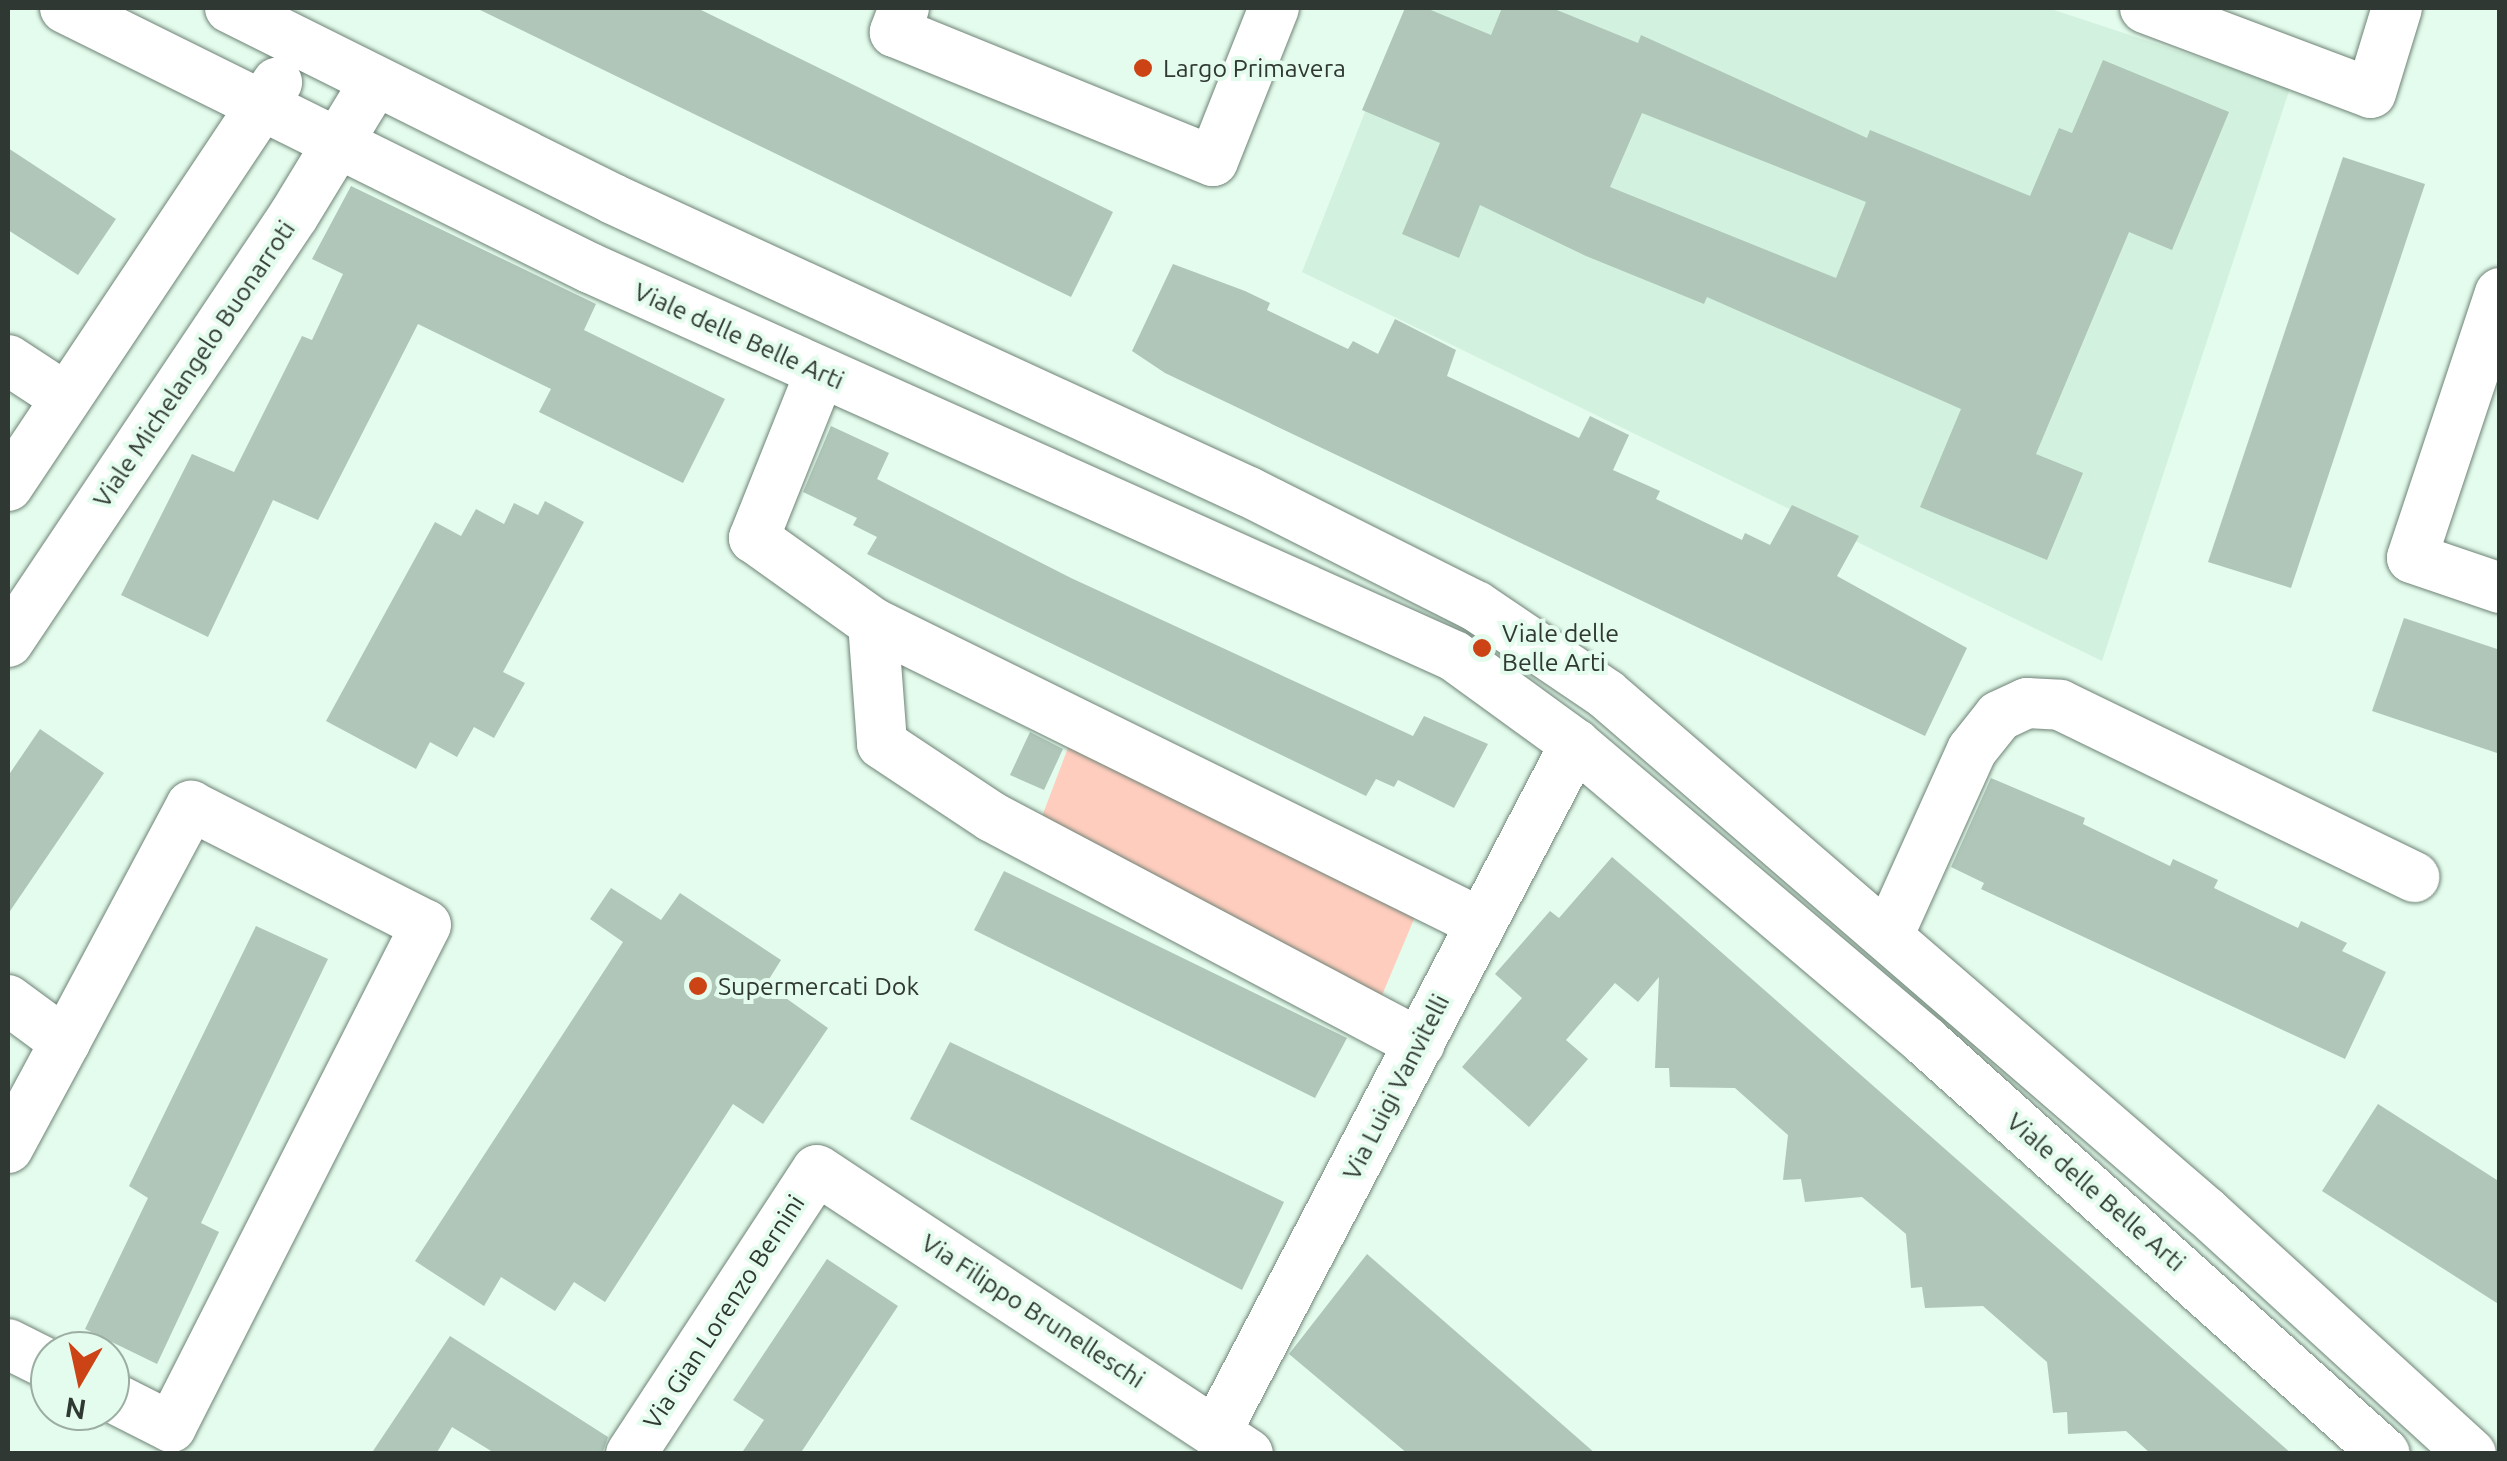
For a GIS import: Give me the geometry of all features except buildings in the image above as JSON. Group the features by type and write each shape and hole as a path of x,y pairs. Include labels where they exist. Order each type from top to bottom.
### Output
{"street":[{"name":"Viale delle Belle Arti","path":"64,8 337,148 820,373 1454,656 1575,744 1969,1080 2384,1454"},
{"path":"230,8 375,82 953,359 1249,492 1476,606 1606,694 2346,1335 2471,1454"},
{"path":"904,8 895,32 1213,160 1274,8"},
{"path":"2145,8 2370,93 2397,8"},
{"path":"8,486 263,109 297,42"},
{"name":"Viale Michelangelo Buonarroti","path":"8,642 337,148 375,82"},
{"path":"2500,292 2412,558 2500,588"},
{"path":"8,360 66,398"},
{"path":"820,373 754,538 872,622 1479,922"},
{"path":"872,622 882,744 992,817 1420,1044"},
{"path":"1888,936 1972,750 2000,716 2028,703 2060,706 2414,877"},
{"name":"Via Luigi Vanvitelli","path":"1232,1442 1479,922 1575,744"},
{"path":"8,1148 190,806 426,925 172,1428 130,1406"},
{"path":"8,1000 65,1042"},
{"name":"Via Filippo Brunelleschi","path":"818,1170 1232,1442"},
{"name":"Via Gian Lorenzo Bernini","path":"630,1454 818,1170"}],"shaded area":[{"path":"1406,8 2048,8 2290,88 2102,661 1302,272"},
{"path":"1071,740 1417,912 1380,1000 1038,827"}],"place":[{"name":"Largo Primavera","path":"1143,68"},
{"name":"Viale delle Belle Arti","path":"1482,648"},
{"name":"Supermercati Dok","path":"698,986"}]}
